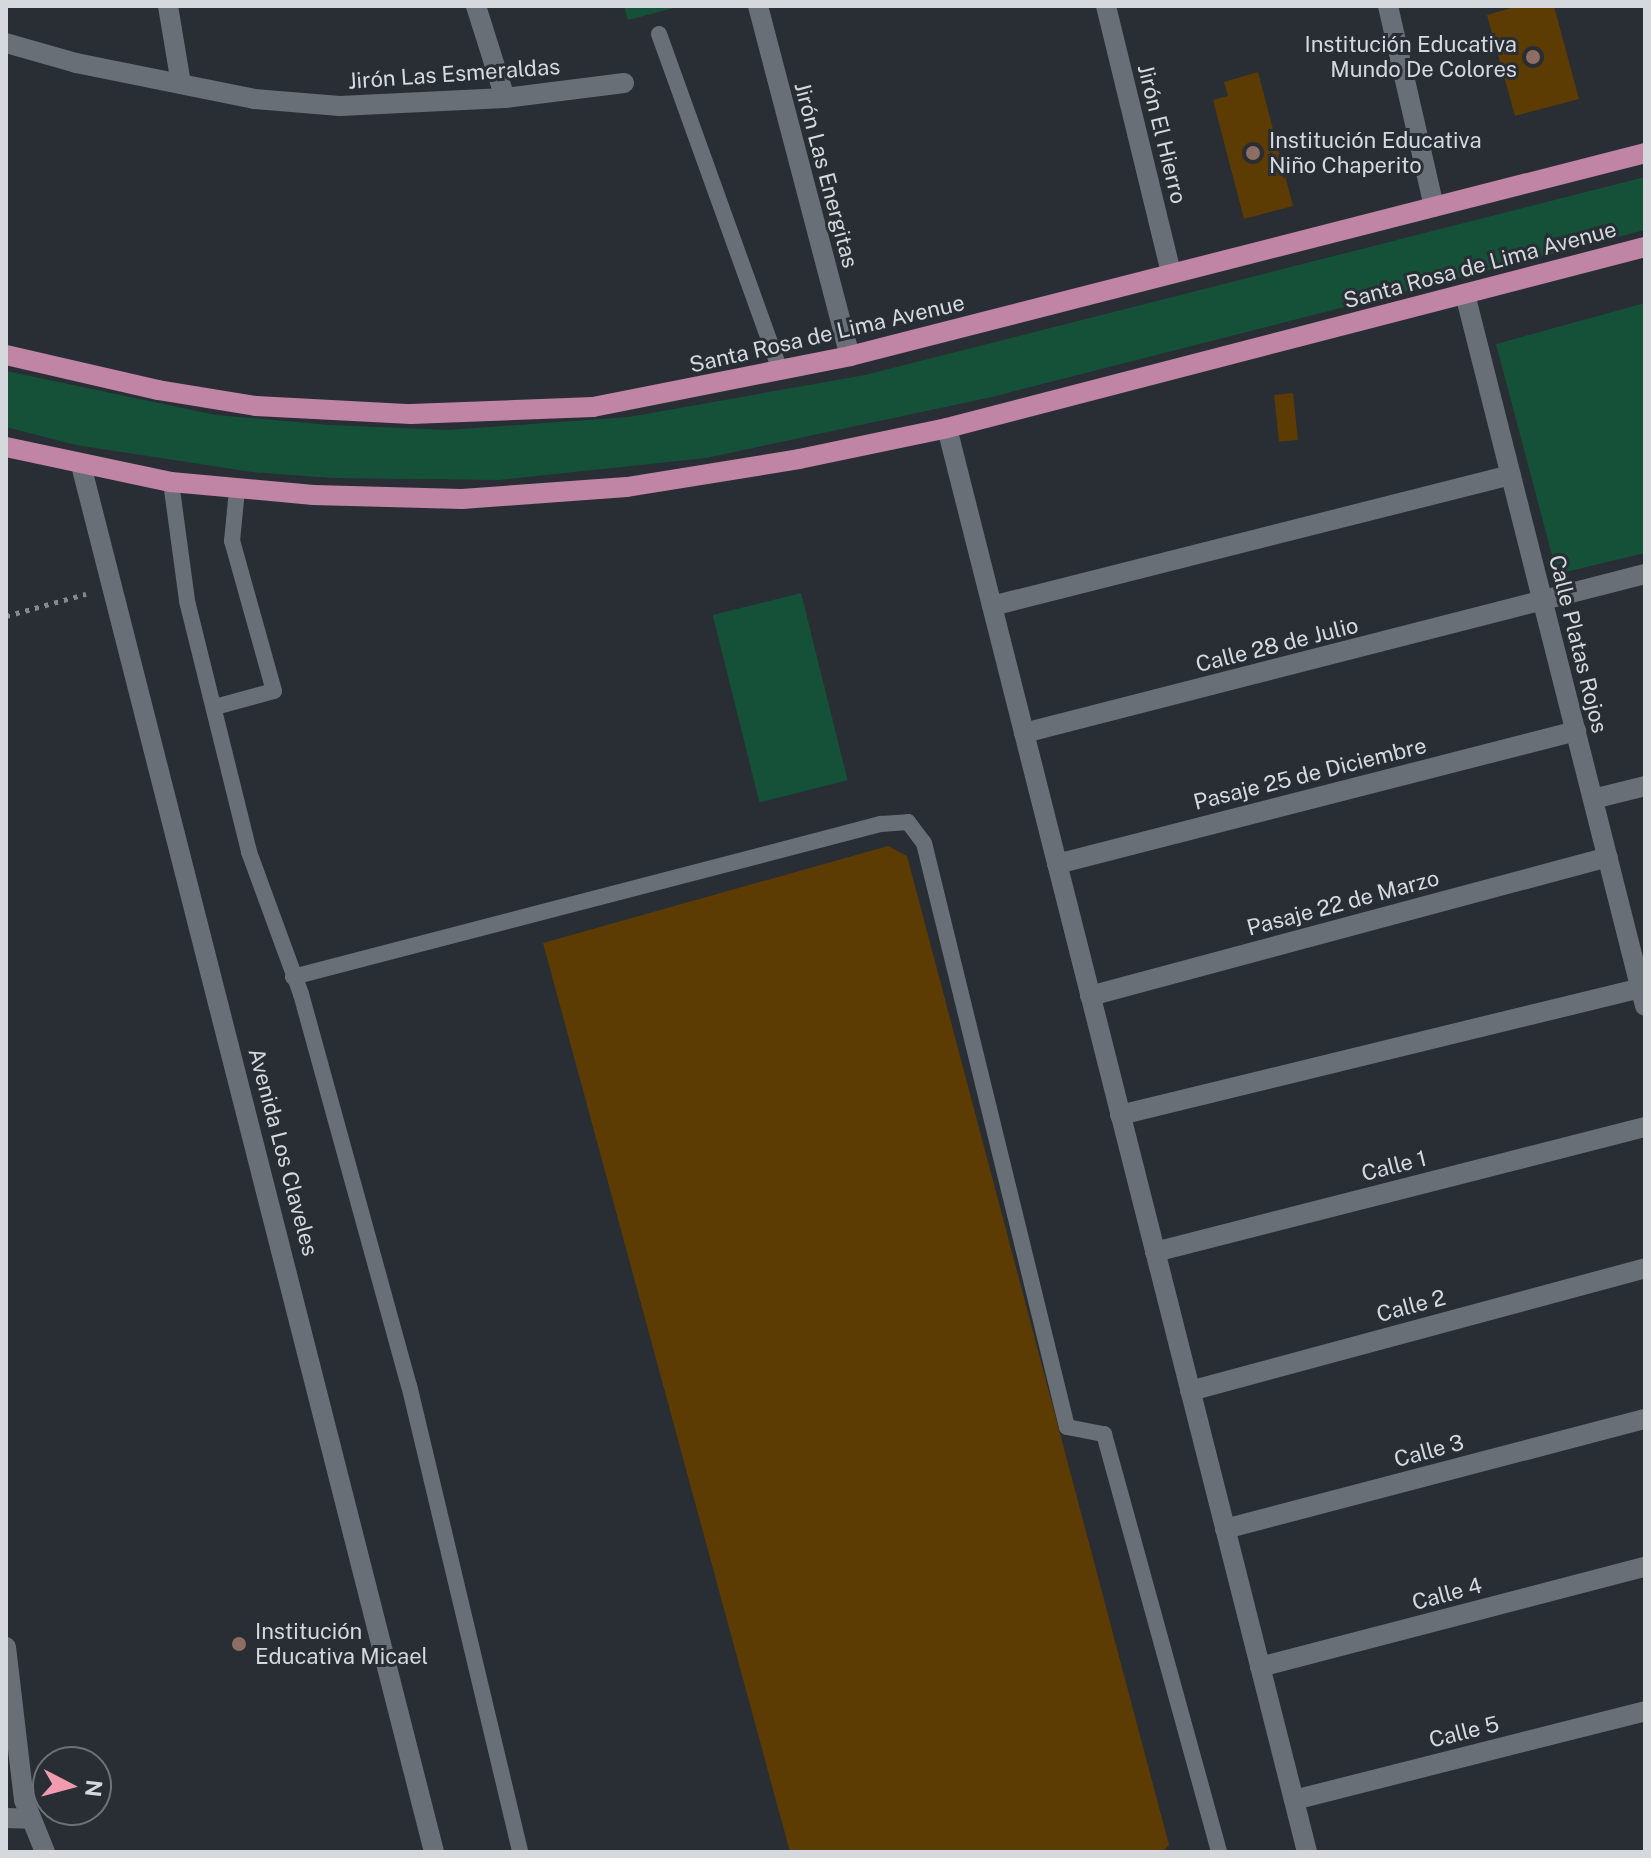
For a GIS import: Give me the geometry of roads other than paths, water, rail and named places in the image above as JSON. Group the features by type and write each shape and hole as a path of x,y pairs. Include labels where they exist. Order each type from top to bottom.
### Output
{"main road":[{"name":"Santa Rosa de Lima Avenue","path":"6,355 100,378 256,406 411,414 593,407 850,356 1645,153"},
{"name":"Santa Rosa de Lima Avenue","path":"6,447 171,482 237,490 462,499 551,494 707,476 947,428 1645,247"}],"street":[{"path":"168,6 181,84"},
{"path":"476,6 505,98"},
{"name":"Jirón Las Energitas","path":"758,6 850,356"},
{"name":"Jirón El Hierro","path":"1106,6 1171,273"},
{"path":"1388,6 1434,207"},
{"name":"Jirón Las Esmeraldas","path":"6,43 76,63 254,99 340,106 505,98 624,83"},
{"name":"Calle Platas Rojos","path":"1465,294 1643,994"},
{"path":"947,428 1307,1852"},
{"name":"Avenida Los Claveles","path":"81,465 434,1852"},
{"path":"992,606 1511,475"},
{"name":"Calle 28 de Julio","path":"1024,733 1543,603 1645,574"},
{"name":"Pasaje 25 de Diciembre","path":"1057,864 1576,731"},
{"path":"1593,799 1645,786"},
{"name":"Pasaje 22 de Marzo","path":"1090,996 1608,857"},
{"path":"1120,1115 1643,994"},
{"name":"Calle 1","path":"1155,1252 1645,1127"},
{"name":"Calle 2","path":"1190,1391 1645,1268"},
{"name":"Calle 3","path":"1225,1529 1645,1419"},
{"name":"Calle 4","path":"1260,1667 1645,1567"},
{"path":"6,1647 30,1819 45,1852"},
{"name":"Calle 5","path":"1294,1800 1645,1711"},
{"path":"6,1818 30,1819"}],"lane":[{"path":"659,34 780,371"},
{"path":"171,482 187,601 249,852 293,977 409,1385 520,1852"},
{"path":"215,707 274,691 232,541 237,490"},
{"path":"293,977 881,824 908,822 924,843 1067,1427 1104,1434 1219,1852"}],"place":[{"name":"Institución Educativa Mundo De Colores","path":"1533,57"},
{"name":"Institución Educativa Niño Chaperito","path":"1253,153"},
{"name":"Institución Educativa Micael","path":"239,1644"}]}
